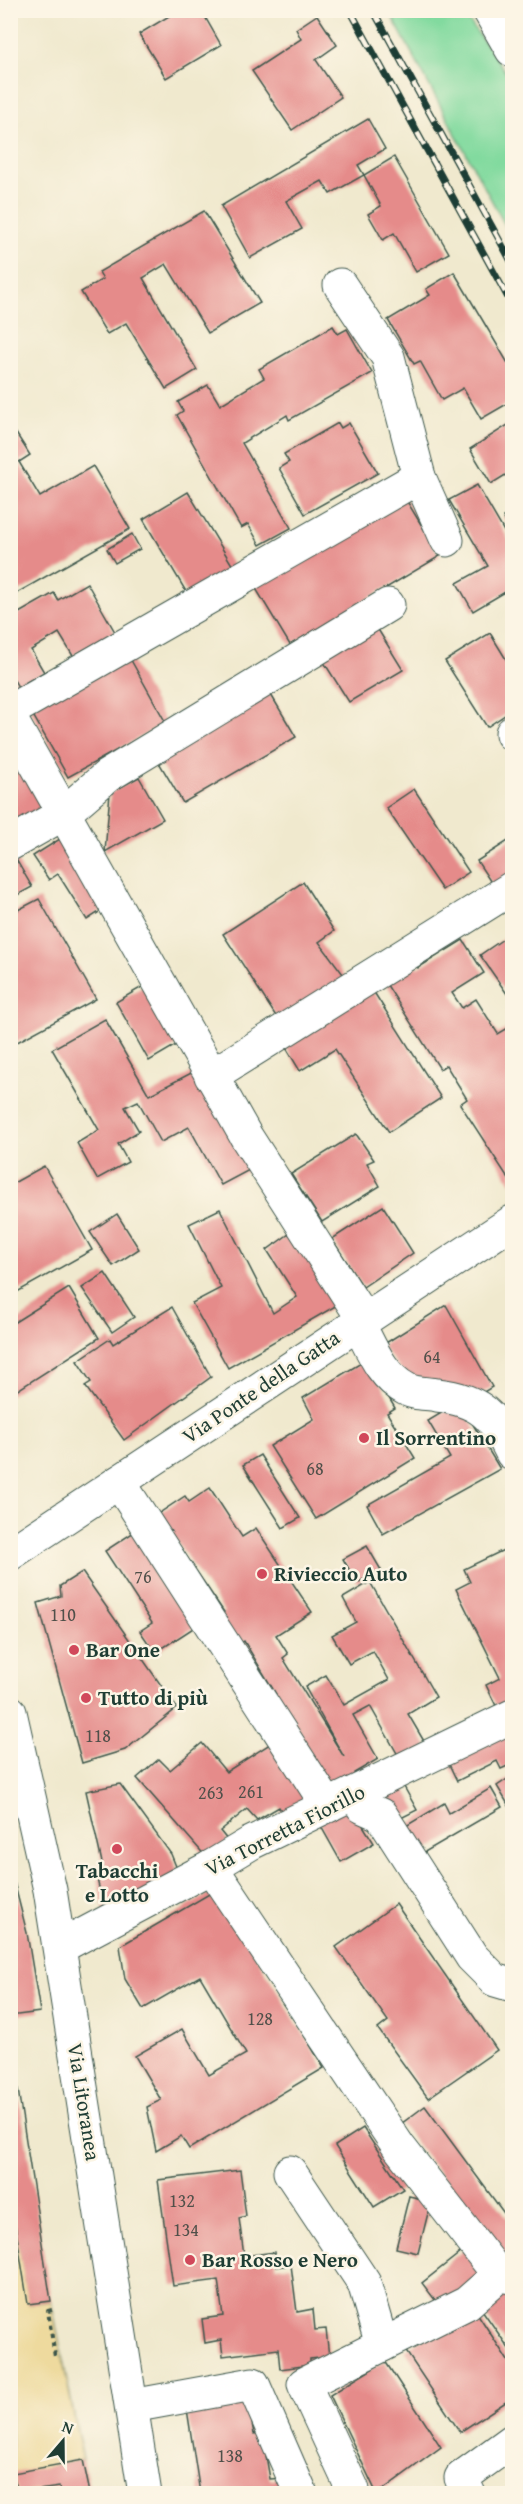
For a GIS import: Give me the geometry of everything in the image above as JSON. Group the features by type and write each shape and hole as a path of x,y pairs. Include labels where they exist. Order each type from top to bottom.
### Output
{"street":[{"path":"489,10 513,50"},
{"path":"340,285 388,357 419,477 447,540"},
{"path":"10,711 419,477"},
{"path":"10,844 63,814 108,776 388,605"},
{"path":"10,718 247,1138 361,1321 387,1376 407,1391 462,1398 480,1408 508,1436"},
{"path":"211,1076 513,888"},
{"name":"Via Ponte della Gatta","path":"10,1554 513,1222"},
{"path":"119,1482 341,1800 381,1815 472,1957 495,1980 513,1985"},
{"name":"Via Litoranea","path":"10,1712 50,1890 60,1947 145,2493"},
{"name":"Via Torretta Fiorillo","path":"60,1947 211,1868 251,1843 513,1716"},
{"path":"211,1868 399,2146 506,2276 466,2303 304,2384 353,2490"},
{"path":"290,2172 364,2283 381,2345"},
{"path":"132,2406 254,2384 301,2493"},
{"path":"469,2493 461,2478 513,2440"}],"path":[{"path":"52,2310 48,2311 55,2357"}],"green space":[{"path":"389,11 462,11 512,81 512,238"}],"sand":[{"path":"10,2193 29,2304 51,2301 83,2460 54,2465 60,2493 11,2493"}],"building":[{"path":"179,10 201,10 221,45 166,78 139,34"},
{"path":"317,15 337,45 316,60 341,97 292,130 252,71 301,39 296,29"},
{"path":"368,119 385,149 358,165 364,175 330,194 322,181 286,201 302,229 250,258 221,206"},
{"path":"394,157 449,253 416,272 394,233 383,240 368,214 381,206 364,175"},
{"path":"204,211 260,303 208,333 166,264 143,278 197,370 166,389 126,323 107,334 81,292 103,279 99,272"},
{"path":"454,272 512,370 512,401 481,419 463,388 442,400 420,361 414,364 388,320 430,295 426,289"},
{"path":"333,326 338,334 347,329 372,373 289,420 287,415 242,443 291,528 260,545 248,524 241,528 177,415 183,411 178,402 208,385 220,405 264,378 259,369"},
{"path":"338,423 341,428 349,423 378,473 305,514 279,468 289,462 284,454"},
{"path":"511,423 512,471 491,484 470,449"},
{"path":"10,424 30,455 19,462 40,497 93,466 130,529 15,594 10,586"},
{"path":"477,485 512,545 512,588 473,611 457,583 488,566 449,500"},
{"path":"188,492 234,568 188,595 143,519"},
{"path":"402,493 440,556 290,645 252,582"},
{"path":"512,512 512,533 503,517"},
{"path":"132,534 140,549 115,563 107,549"},
{"path":"87,583 115,632 73,656 59,633 31,650 44,672 18,687 10,673 10,618 54,593 58,600"},
{"path":"374,623 403,670 349,702 320,656"},
{"path":"490,633 512,669 512,710 487,727 445,661"},
{"path":"127,653 166,723 68,777 29,708"},
{"path":"267,688 296,737 183,803 154,754"},
{"path":"10,752 44,808 10,827"},
{"path":"139,777 163,819 105,852 110,793"},
{"path":"414,789 469,872 442,890 386,808"},
{"path":"63,837 107,907 87,920 58,874 49,880 33,856"},
{"path":"511,839 512,875 494,887 477,861"},
{"path":"17,861 32,887 10,899 10,865"},
{"path":"303,882 334,931 319,942 346,978 279,1021 223,934"},
{"path":"39,899 96,999 10,1046 10,914"},
{"path":"509,935 512,941 512,1001 480,955"},
{"path":"463,940 484,973 452,993 462,1008 476,999 498,1034 508,1028 512,1035 512,1184 460,1104 467,1099 446,1065 440,1069 385,982 415,963 418,968"},
{"path":"149,983 183,1041 149,1061 116,1002"},
{"path":"370,986 441,1098 389,1132 335,1049 300,1071 282,1041"},
{"path":"105,1019 149,1095 199,1069 253,1168 221,1185 189,1127 161,1142 138,1101 125,1107 139,1131 118,1144 128,1162 97,1179 77,1143 99,1130 52,1049"},
{"path":"356,1134 374,1160 367,1163 380,1186 322,1222 291,1174"},
{"path":"44,1166 92,1250 10,1296 10,1185"},
{"path":"383,1206 413,1253 363,1287 332,1239"},
{"path":"220,1209 273,1313 297,1297 267,1250 293,1231 339,1304 228,1368 192,1303 221,1288 189,1224"},
{"path":"117,1214 139,1249 113,1266 90,1232"},
{"path":"105,1273 134,1317 112,1332 82,1288"},
{"path":"69,1288 99,1338 10,1395 10,1325"},
{"path":"446,1305 492,1387 479,1395 408,1378 381,1346"},
{"path":"172,1307 211,1377 124,1440 85,1386 91,1382 77,1361 110,1339 113,1344"},
{"name":"Il Sorrentino","path":"366,1360 395,1408 387,1413 415,1458 316,1519 270,1446 314,1419 303,1398"},
{"path":"448,1409 466,1413 500,1469 383,1534 367,1505 450,1458 428,1421"},
{"path":"260,1455 300,1518 283,1528 243,1465"},
{"path":"210,1488 242,1537 256,1528 312,1612 276,1635 288,1654 283,1658 344,1757 305,1687 326,1675 344,1705 389,1680 373,1651 349,1664 332,1635 356,1622 343,1598 370,1582 436,1697 408,1714 428,1748 402,1762 370,1706 353,1715 378,1759 354,1773 359,1783 335,1795 265,1701 276,1694 244,1641 233,1648 214,1619 224,1612 158,1514 185,1496 189,1502"},
{"path":"134,1532 201,1623 155,1653 140,1631 152,1623 105,1551"},
{"path":"367,1546 381,1570 357,1583 343,1559"},
{"path":"512,1546 512,1705 499,1712 486,1685 500,1678 456,1589 470,1582 464,1569"},
{"path":"82,1572 177,1708 125,1750 82,1763 38,1603 61,1596 60,1586"},
{"path":"512,1728 512,1764 501,1769 497,1761 457,1781 447,1760"},
{"path":"276,1740 314,1804 287,1820 279,1807 257,1820 247,1809 220,1831 228,1841 207,1858 137,1778 159,1759 170,1770 202,1743 226,1772"},
{"path":"512,1776 512,1811 497,1786"},
{"path":"120,1784 171,1854 179,1874 105,1913 97,1879 105,1876 86,1791"},
{"path":"403,1785 417,1810 395,1821 382,1796"},
{"path":"491,1788 502,1807 423,1853 406,1826 444,1803 449,1813"},
{"path":"350,1805 374,1843 341,1862 318,1821"},
{"path":"11,1870 27,1933 40,2012 10,2016"},
{"path":"216,1890 324,2068 189,2149 181,2136 156,2151 147,2107 161,2100 135,2056 182,2029 209,2075 246,2054 200,1976 143,2009 125,1979 120,1946"},
{"path":"396,1904 497,2050 428,2098 378,2029 388,2021 336,1947"},
{"path":"10,2051 12,2051 51,2301 28,2304 10,2193"},
{"path":"425,2106 512,2224 512,2267 401,2124"},
{"path":"363,2128 403,2189 374,2207 335,2146"},
{"path":"240,2170 246,2216 239,2218 244,2256 275,2252 276,2267 291,2265 297,2312 313,2309 315,2330 326,2329 329,2357 310,2359 310,2365 280,2369 278,2349 223,2356 221,2340 205,2343 202,2319 223,2316 218,2280 173,2286 158,2180"},
{"path":"409,2196 431,2201 418,2253 396,2248"},
{"path":"465,2249 485,2275 442,2309 422,2283"},
{"path":"512,2287 512,2353 480,2307"},
{"path":"472,2305 512,2367 512,2398 460,2432 405,2350"},
{"path":"385,2361 441,2447 377,2494 330,2395"},
{"path":"247,2397 254,2434 262,2433 270,2479 284,2478 286,2493 200,2493 187,2409"},
{"path":"83,2460 90,2493 60,2493 59,2487 18,2493 13,2473"}],"railway":[{"path":"350,10 512,305"},
{"path":"373,10 512,263"}],"place":[{"name":"Il Sorrentino","path":"364,1438"},
{"name":"Rivieccio Auto","path":"262,1574"},
{"name":"Bar One","path":"74,1650"},
{"name":"Tutto di più","path":"86,1698"},
{"name":"Tabacchi e Lotto","path":"117,1849"},
{"name":"Bar Rosso e Nero","path":"190,2260"}]}
